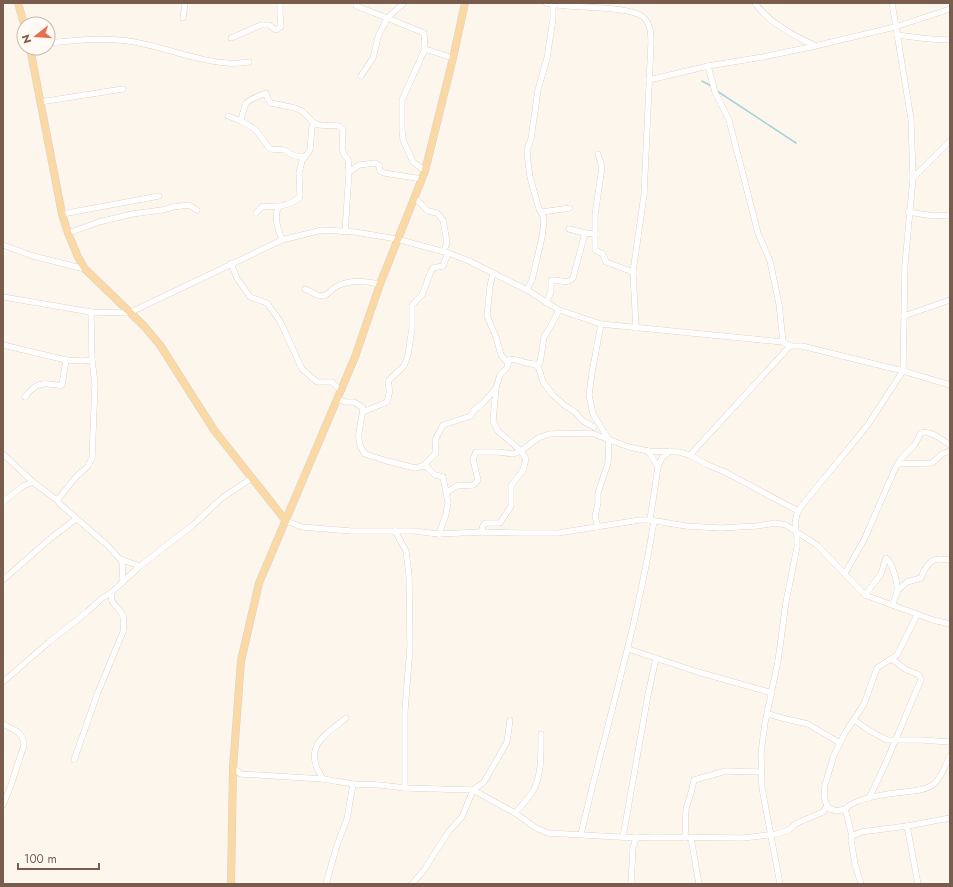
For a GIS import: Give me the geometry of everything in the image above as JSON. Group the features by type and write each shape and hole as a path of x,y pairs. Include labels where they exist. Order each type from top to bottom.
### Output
{"main road":[{"path":"18,3 22,16"},
{"path":"231,884 233,768 241,661 259,583 355,357 380,284 422,179 453,58 464,3"},
{"path":"31,56 62,214 78,258 86,269 129,313 144,326 160,345 214,430 286,521"}],"street":[{"path":"183,18 185,3"},
{"path":"231,38 261,25 269,24 276,30 281,27 280,3"},
{"path":"356,3 356,6 424,33 425,49 402,100 402,129 403,140 413,162 425,170"},
{"path":"361,76 373,58 378,37 386,18 404,3"},
{"path":"546,3 553,5 616,9 639,14 647,22 651,34 644,195 633,272 636,328"},
{"path":"755,3 762,12 793,35 815,46"},
{"path":"780,884 760,772 761,753 778,661 786,602 797,547 797,532 795,523 798,511 867,426 903,371 905,264 908,212 913,178 911,119 892,3"},
{"path":"527,290 532,280 544,222 530,177 528,150 538,90 547,58 553,19 553,5"},
{"path":"649,80 708,66 763,57 815,46 895,27 950,9"},
{"path":"897,35 950,40"},
{"path":"56,42 77,40 116,40 135,42 198,59 228,63 249,62"},
{"path":"425,49 453,58"},
{"path":"708,66 715,92 729,120 758,233 770,260 779,304 783,342"},
{"path":"40,102 123,89"},
{"path":"241,121 245,103 248,100 266,93 271,104 296,108 319,125 342,127 343,152 348,159 349,172 345,232"},
{"path":"228,116 255,129 270,149 285,150 295,156 305,157"},
{"path":"256,213 263,206 278,208 295,201 300,197 299,173 302,161 310,150 312,127 314,122"},
{"path":"913,178 950,141"},
{"path":"598,154 602,167 595,215 595,250 603,254 606,261 633,272"},
{"path":"349,172 359,165 375,163 379,165 380,171 384,173 422,179"},
{"path":"62,214 136,199 159,196"},
{"path":"363,412 387,402 390,390 388,386 389,380 404,366 408,355 412,328 412,305 422,294 433,268 443,266 447,242 443,220 437,214 428,211 415,198"},
{"path":"68,233 99,222 132,214 189,205 197,210"},
{"path":"278,208 276,213 277,227 282,240"},
{"path":"542,212 570,208"},
{"path":"908,212 934,216 950,215"},
{"path":"569,229 595,234"},
{"path":"3,297 91,312 129,313 231,263 282,240 322,230 345,232 397,239 446,252 467,260 527,290 559,310 601,324 783,342 790,346 802,346 950,384"},
{"path":"546,303 551,292 551,280 566,282 572,280 584,233"},
{"path":"3,245 33,256 86,269"},
{"path":"231,263 237,278 247,294 250,297 267,303 280,321 302,369 317,382 332,382 341,391"},
{"path":"480,532 485,523 500,523 511,506 511,486 524,470 526,459 521,451 498,431 493,421 496,388 500,375 507,368 507,362 501,355 496,337 487,316 493,273"},
{"path":"305,289 317,295 324,296 333,289 349,282 370,282 380,284"},
{"path":"904,316 950,300"},
{"path":"507,362 511,359 536,364 540,363 544,337 559,310"},
{"path":"58,501 76,477 88,466 92,458 95,384 92,360 91,312"},
{"path":"598,527 595,516 598,503 598,492 608,462 609,440 593,414 589,395 601,324"},
{"path":"3,345 66,360 92,360"},
{"path":"690,455 790,346"},
{"path":"25,397 35,386 48,384 59,386 62,385 66,360"},
{"path":"536,364 543,382 553,394 564,405 594,427"},
{"path":"338,399 345,402 354,402 364,408 358,440 365,454 387,462 415,468 423,466 436,453 435,440 443,425 471,416 473,411 483,403 496,388"},
{"path":"591,433 598,422"},
{"path":"845,573 864,540 875,512 898,464 915,444 921,433 924,432 936,436 950,445"},
{"path":"447,492 458,485 470,487 475,485 478,480 472,459 476,452 513,454 521,451 538,438 550,434 591,433 629,447 648,451 679,452 690,455 708,465 726,472 798,511"},
{"path":"648,451 658,467"},
{"path":"898,464 932,464 942,454 950,451"},
{"path":"581,834 606,727 628,649 650,550 658,467 662,458 670,452"},
{"path":"3,454 33,482 58,501 76,520 107,545 122,562 121,573 123,582"},
{"path":"423,466 427,467 435,475 443,478 447,492 448,503 439,534"},
{"path":"3,682 101,599 112,592 140,566 193,525 222,498 252,478"},
{"path":"3,502 23,486 33,482"},
{"path":"3,580 51,538 76,520"},
{"path":"286,521 309,528 439,534 480,532 558,533 626,522 652,520 686,526 720,528 758,526 774,523 786,525 816,545 865,595 917,615 950,624"},
{"path":"395,531 406,551 409,575 410,647 405,710 405,788"},
{"path":"865,595 881,574 886,558 893,567 897,591"},
{"path":"120,559 140,566"},
{"path":"892,605 897,591 907,582 921,578 923,571 931,561 939,559 950,560"},
{"path":"74,760 98,692 123,632 124,623 122,613 114,604 111,597 112,592"},
{"path":"832,810 827,806 824,797 825,785 834,755 864,704 877,668 881,664 897,656 917,615"},
{"path":"628,649 698,672 772,693"},
{"path":"623,837 656,658"},
{"path":"869,798 884,769 906,712 921,680 917,674 905,669 892,659"},
{"path":"768,714 808,724 840,743"},
{"path":"323,779 315,765 316,745 346,718"},
{"path":"412,884 424,870 449,831 462,817 473,790 484,782 507,742 510,720"},
{"path":"854,720 887,740 950,742"},
{"path":"3,724 19,732 24,740 24,744 3,805"},
{"path":"515,813 534,789 541,756 541,734"},
{"path":"233,768 241,774 323,779 354,784 405,788 473,790 515,813 541,831 548,833 636,838 743,838 771,835 789,830 795,824 823,812 845,809 852,804 869,798 921,789 932,785 942,773 950,756"},
{"path":"699,884 688,838 686,809 692,793 694,780 726,771 760,772"},
{"path":"326,884 337,845 347,819 354,784"},
{"path":"823,812 827,806"},
{"path":"845,809 852,836 851,840 855,864 861,884"},
{"path":"852,836 861,832 907,826 950,818"},
{"path":"907,826 918,884"},
{"path":"630,884 633,848 636,838"}],"waterway":[{"path":"702,81 711,86"},
{"path":"717,91 796,143"}]}
